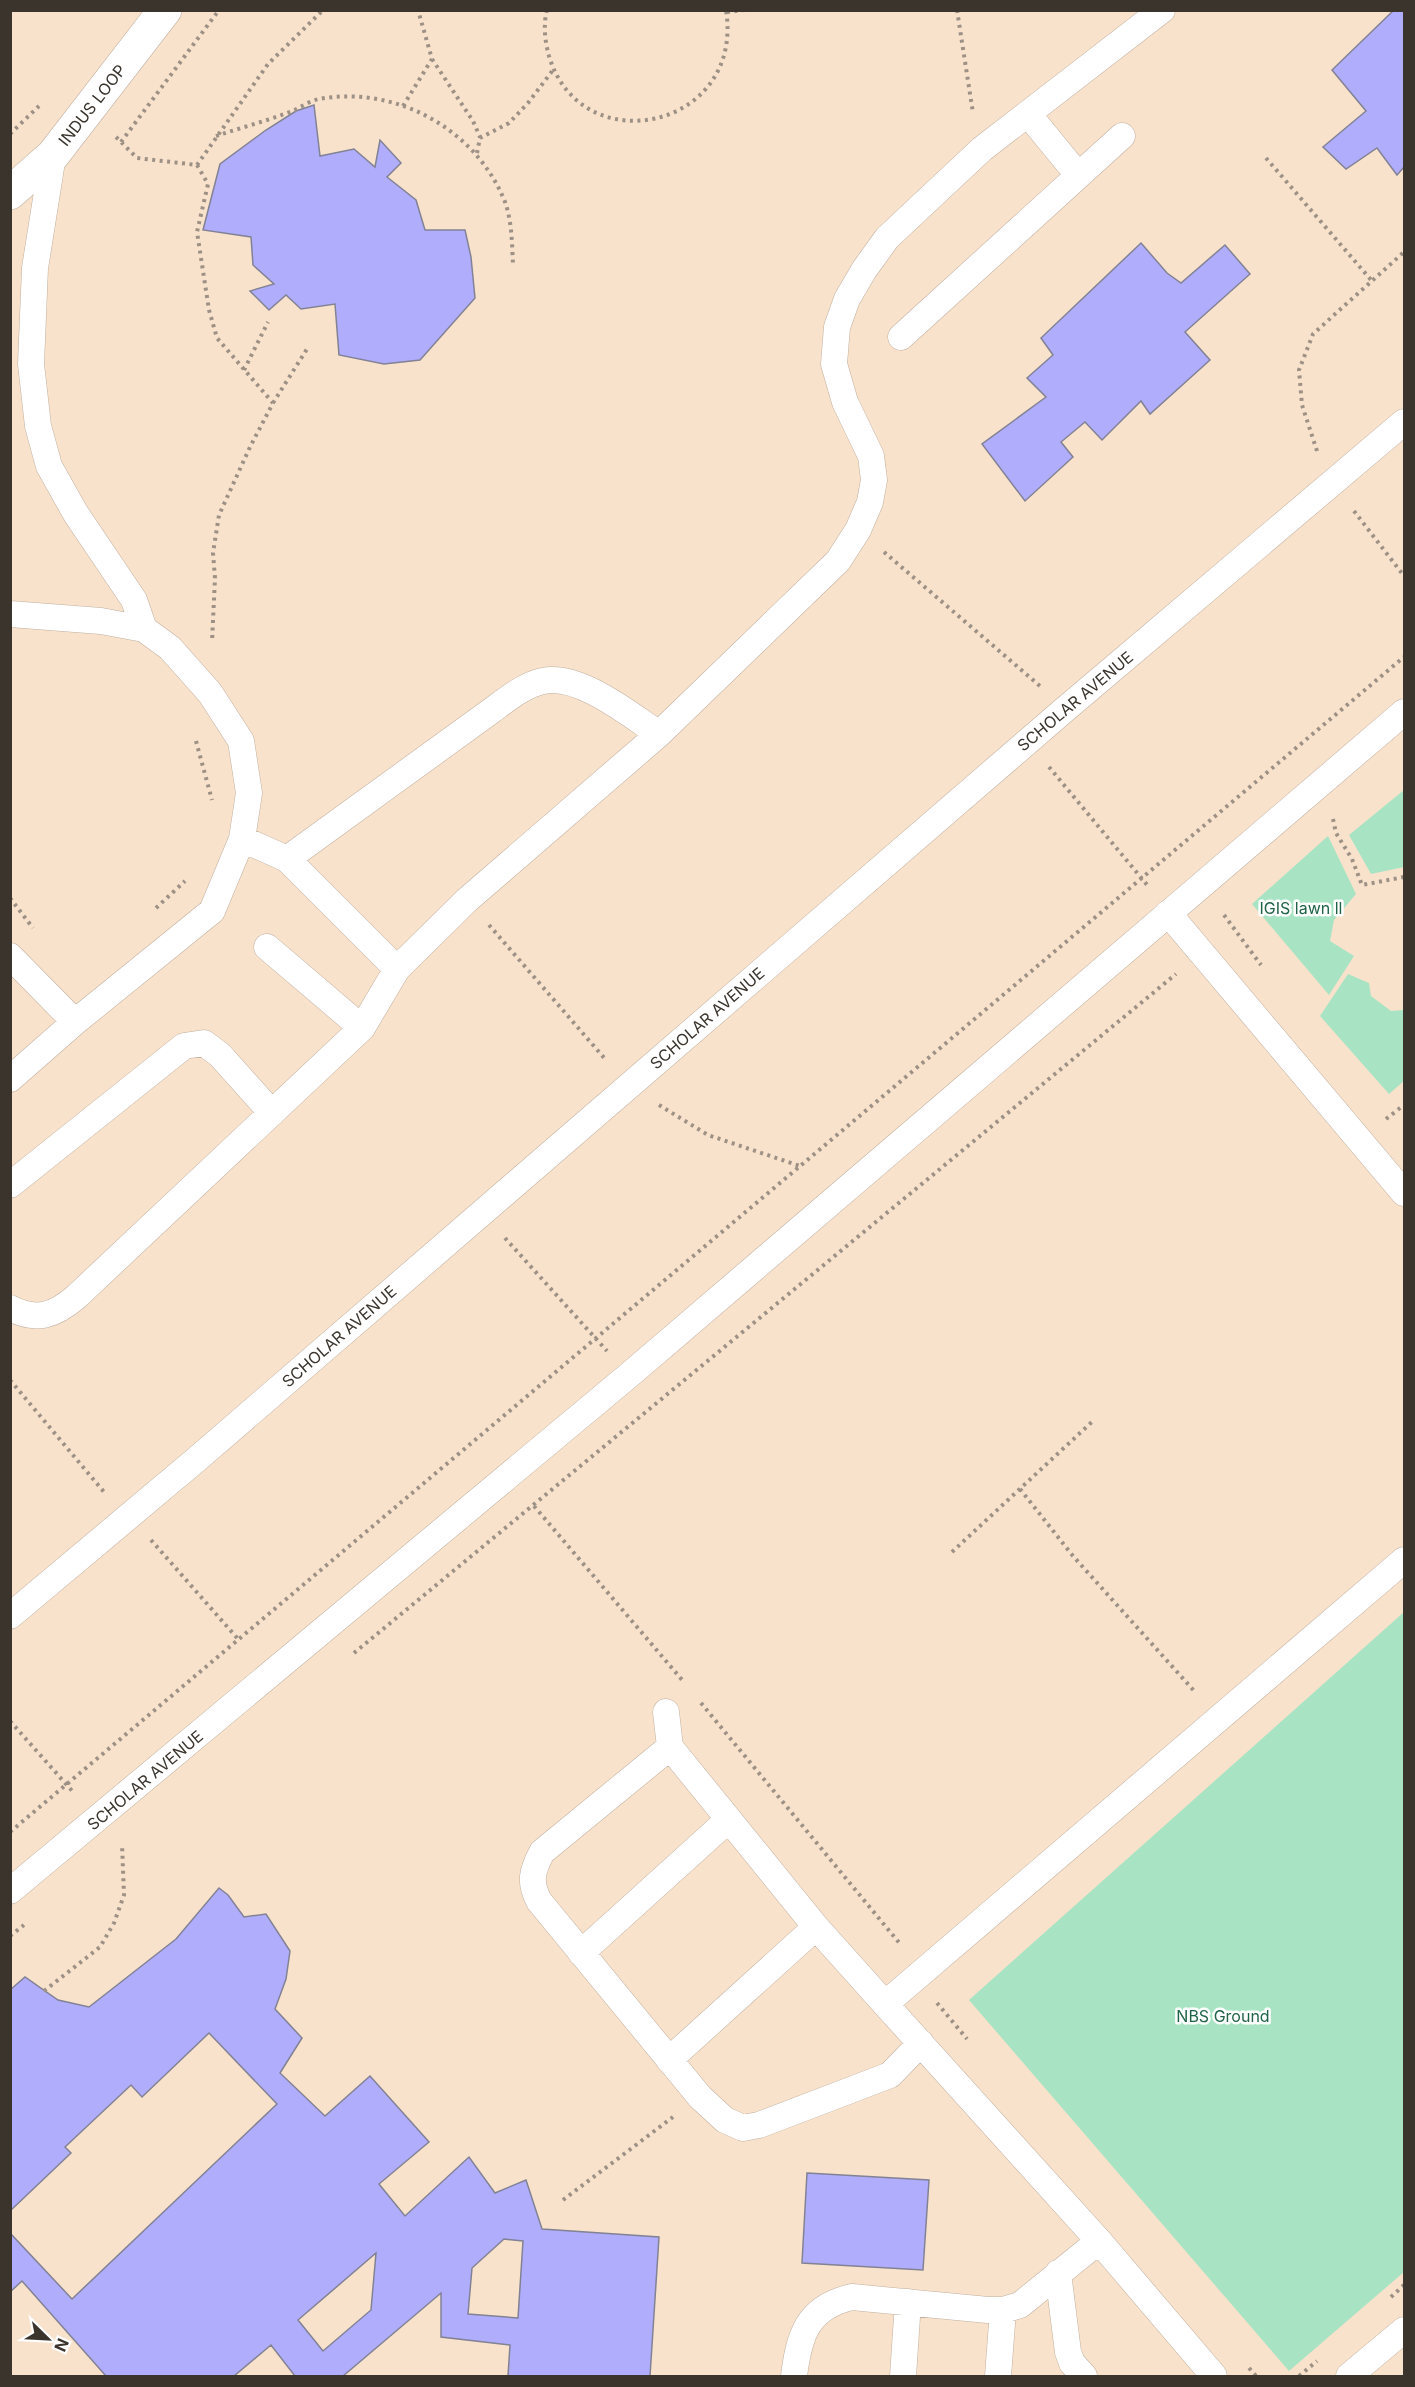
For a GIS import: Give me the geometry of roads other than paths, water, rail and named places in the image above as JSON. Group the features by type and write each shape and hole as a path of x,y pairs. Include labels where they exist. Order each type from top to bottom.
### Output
{"street":[{"name":"INDUS LOOP","path":"10,192 53,155 165,10"}],"lane":[{"path":"10,1308 22,1314 40,1316 60,1310 362,1028 397,969 468,900 659,734 838,561 858,530 870,502 874,480 872,456 845,402 834,364 837,327 847,299 864,270 887,238 981,149 1162,10"},
{"path":"1028,114 1078,176"},
{"path":"901,338 1122,136"},
{"path":"53,155 35,268 31,364 38,426 49,466 76,514 134,600 144,629"},
{"name":"SCHOLAR AVENUE","path":"10,1616 206,1452 1063,711 1404,422"},
{"path":"10,614 101,621 144,629 170,648 210,693 241,741 249,793 242,839 212,911 75,1022 10,1079"},
{"path":"287,859 491,711 520,691 543,681 567,681 595,693 659,734"},
{"name":"SCHOLAR AVENUE","path":"10,1891 628,1376 1404,712"},
{"path":"242,839 287,859 397,969"},
{"path":"1168,913 1404,1192"},
{"path":"267,947 362,1028"},
{"path":"13,963 75,1022"},
{"path":"10,1185 183,1046 204,1043 220,1055 272,1113"},
{"path":"885,2004 1404,1560"},
{"path":"666,1712 670,1747 816,1927 1099,2241 1214,2376"},
{"path":"670,1747 542,1852 535,1865 532,1887 539,1901 700,2097 725,2120 743,2128 759,2126 890,2075 921,2043"},
{"path":"581,1953 728,1820"},
{"path":"669,2060 816,1927"},
{"path":"794,2376 798,2346 804,2331 813,2318 830,2305 852,2297 1003,2310 1020,2305 1099,2241"},
{"path":"1059,2273 1068,2352 1072,2362 1084,2376"},
{"path":"903,2376 908,2302"},
{"path":"998,2376 1003,2310"},
{"path":"1349,2376 1404,2330"}],"park label":[{"name":"IGIS lawn ll","path":"1301,908"},
{"name":"NBS Ground","path":"1223,2016"}]}
